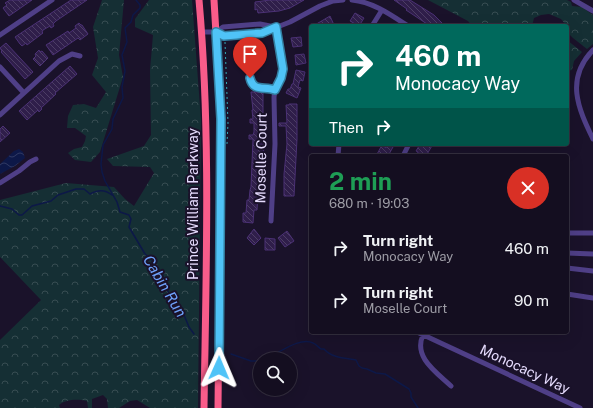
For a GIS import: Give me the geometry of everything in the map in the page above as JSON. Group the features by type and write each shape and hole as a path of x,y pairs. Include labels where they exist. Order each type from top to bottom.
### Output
{"highway":[{"name":"Prince William Parkway","path":"199,0 207,141 204,408"},
{"name":"Prince William Parkway","path":"214,0 221,119 218,408"}],"street":[{"path":"0,35 52,0"},
{"path":"202,32 216,32 224,36 262,33 290,22 320,6 341,0"},
{"path":"352,0 366,2 405,24"},
{"path":"574,0 593,11"},
{"path":"373,24 382,10"},
{"path":"216,32 223,27 260,24 276,27"},
{"name":"Moselle Court","path":"271,221 275,144 274,97 283,69 276,27"},
{"path":"593,50 588,55 581,67 576,84 578,106 593,139"},
{"path":"0,115 64,58 72,54 80,56"},
{"path":"0,67 24,93"},
{"path":"252,80 252,84 255,87 275,90"},
{"path":"0,183 36,159"},
{"path":"569,233 593,233"},
{"path":"569,253 593,254"},
{"path":"569,268 593,271"},
{"path":"569,294 593,298"},
{"path":"423,335 419,346 422,356 450,386"},
{"name":"Monocacy Way","path":"423,335 580,408"}],"green space":[{"path":"102,0 124,0 119,55 123,77 100,152 91,162 75,160 68,153 74,149 82,147 86,136 75,128 67,128 68,116 73,105 84,104 96,108 106,92 92,75 98,58 93,27"},
{"path":"149,0 192,0 201,120 198,408 150,408 137,400 130,401 119,408 108,408 107,399 103,395 92,399 92,408 88,408 87,401 76,400 62,403 59,405 60,408 0,408 0,340 41,300 0,257 0,200 66,183 114,187 134,206 154,173 150,167 113,166 107,159 144,146 151,135 150,70 153,35 135,27 135,19"},
{"path":"428,0 567,0 571,2 572,6 582,7 593,15 593,44 587,49 569,34 569,24 565,24 561,19 549,14 534,18 532,24 470,24 468,21"},
{"path":"569,42 582,52 574,61 572,70 569,71"}],"water":[{"path":"252,53 259,53 262,60 261,68 256,71 248,61"},
{"path":"19,149 23,152 25,158 15,166 0,174 0,164 14,151"}],"building":[{"path":"10,0 32,0 9,16 3,8 7,5 5,3"},
{"path":"71,0 87,0 56,21 53,24 54,26 51,28 50,26 43,30 43,33 27,45 26,43 22,46 20,44 15,37"},
{"path":"270,0 304,0 290,8 279,11 258,13 257,9 255,10 255,2"},
{"path":"394,0 410,0 434,15 443,24 427,24 406,10 407,9"},
{"path":"355,13 364,18 360,24 355,24 350,21"},
{"path":"330,16 334,24 316,24"},
{"path":"79,23 88,34 80,40 78,38 53,55 46,45 68,31 69,33 76,28 75,26"},
{"path":"301,37 302,46 293,47 291,38"},
{"path":"6,43 33,72 25,79 1,52 2,51 0,48"},
{"path":"39,50 40,52 42,51 48,58 40,66 33,59"},
{"path":"304,54 306,63 296,65 295,55"},
{"path":"70,66 77,74 55,93 56,94 41,108 42,109 39,112 38,110 27,120 19,111"},
{"path":"296,70 305,72 303,81 300,80 298,87 301,88 297,98 286,93 293,84"},
{"path":"251,92 263,92 262,132 264,132 262,192 261,194 258,194 257,210 254,210 253,223 243,222 243,213 246,213 247,200 249,200 251,187 253,139 249,139 249,135 253,135 254,123 250,123 250,119 253,119"},
{"path":"297,104 294,196 284,196 284,174 287,144 286,126 279,126 279,123 287,123 286,105"},
{"path":"3,126 10,133 0,142 0,129"},
{"path":"381,146 386,148 386,146 393,147 389,154 377,154"},
{"path":"419,146 432,146 427,154 418,154 418,152 416,151"},
{"path":"254,229 261,238 254,245 247,238"},
{"path":"287,231 294,241 285,247 278,238"},
{"path":"265,238 275,239 275,250 265,250"}],"waterway":[{"name":"Cabin Run","path":"136,0 140,5 140,8 133,15 131,22 125,28 127,42 122,55 125,71 122,87 123,98 113,119 112,129 103,145 101,164 102,172 105,181 117,202 120,212 129,215 131,219 129,227 145,254 152,260 155,269 163,276 170,297 175,306 184,315 194,334"},
{"path":"0,206 12,209 19,215 22,215 32,206 51,201 58,195 76,189 84,189 90,194 101,191 112,195"},
{"name":"Cabin Run","path":"278,352 289,346 308,341 334,356 356,360 362,368 376,373 385,374 409,389 411,397 418,408"},
{"name":"Cabin Run","path":"231,354 253,361"}],"route":[{"path":"219,368 221,119 216,32 224,36 262,33 276,27 283,69 281,78 275,90 255,87 253,86 250,78"}]}
